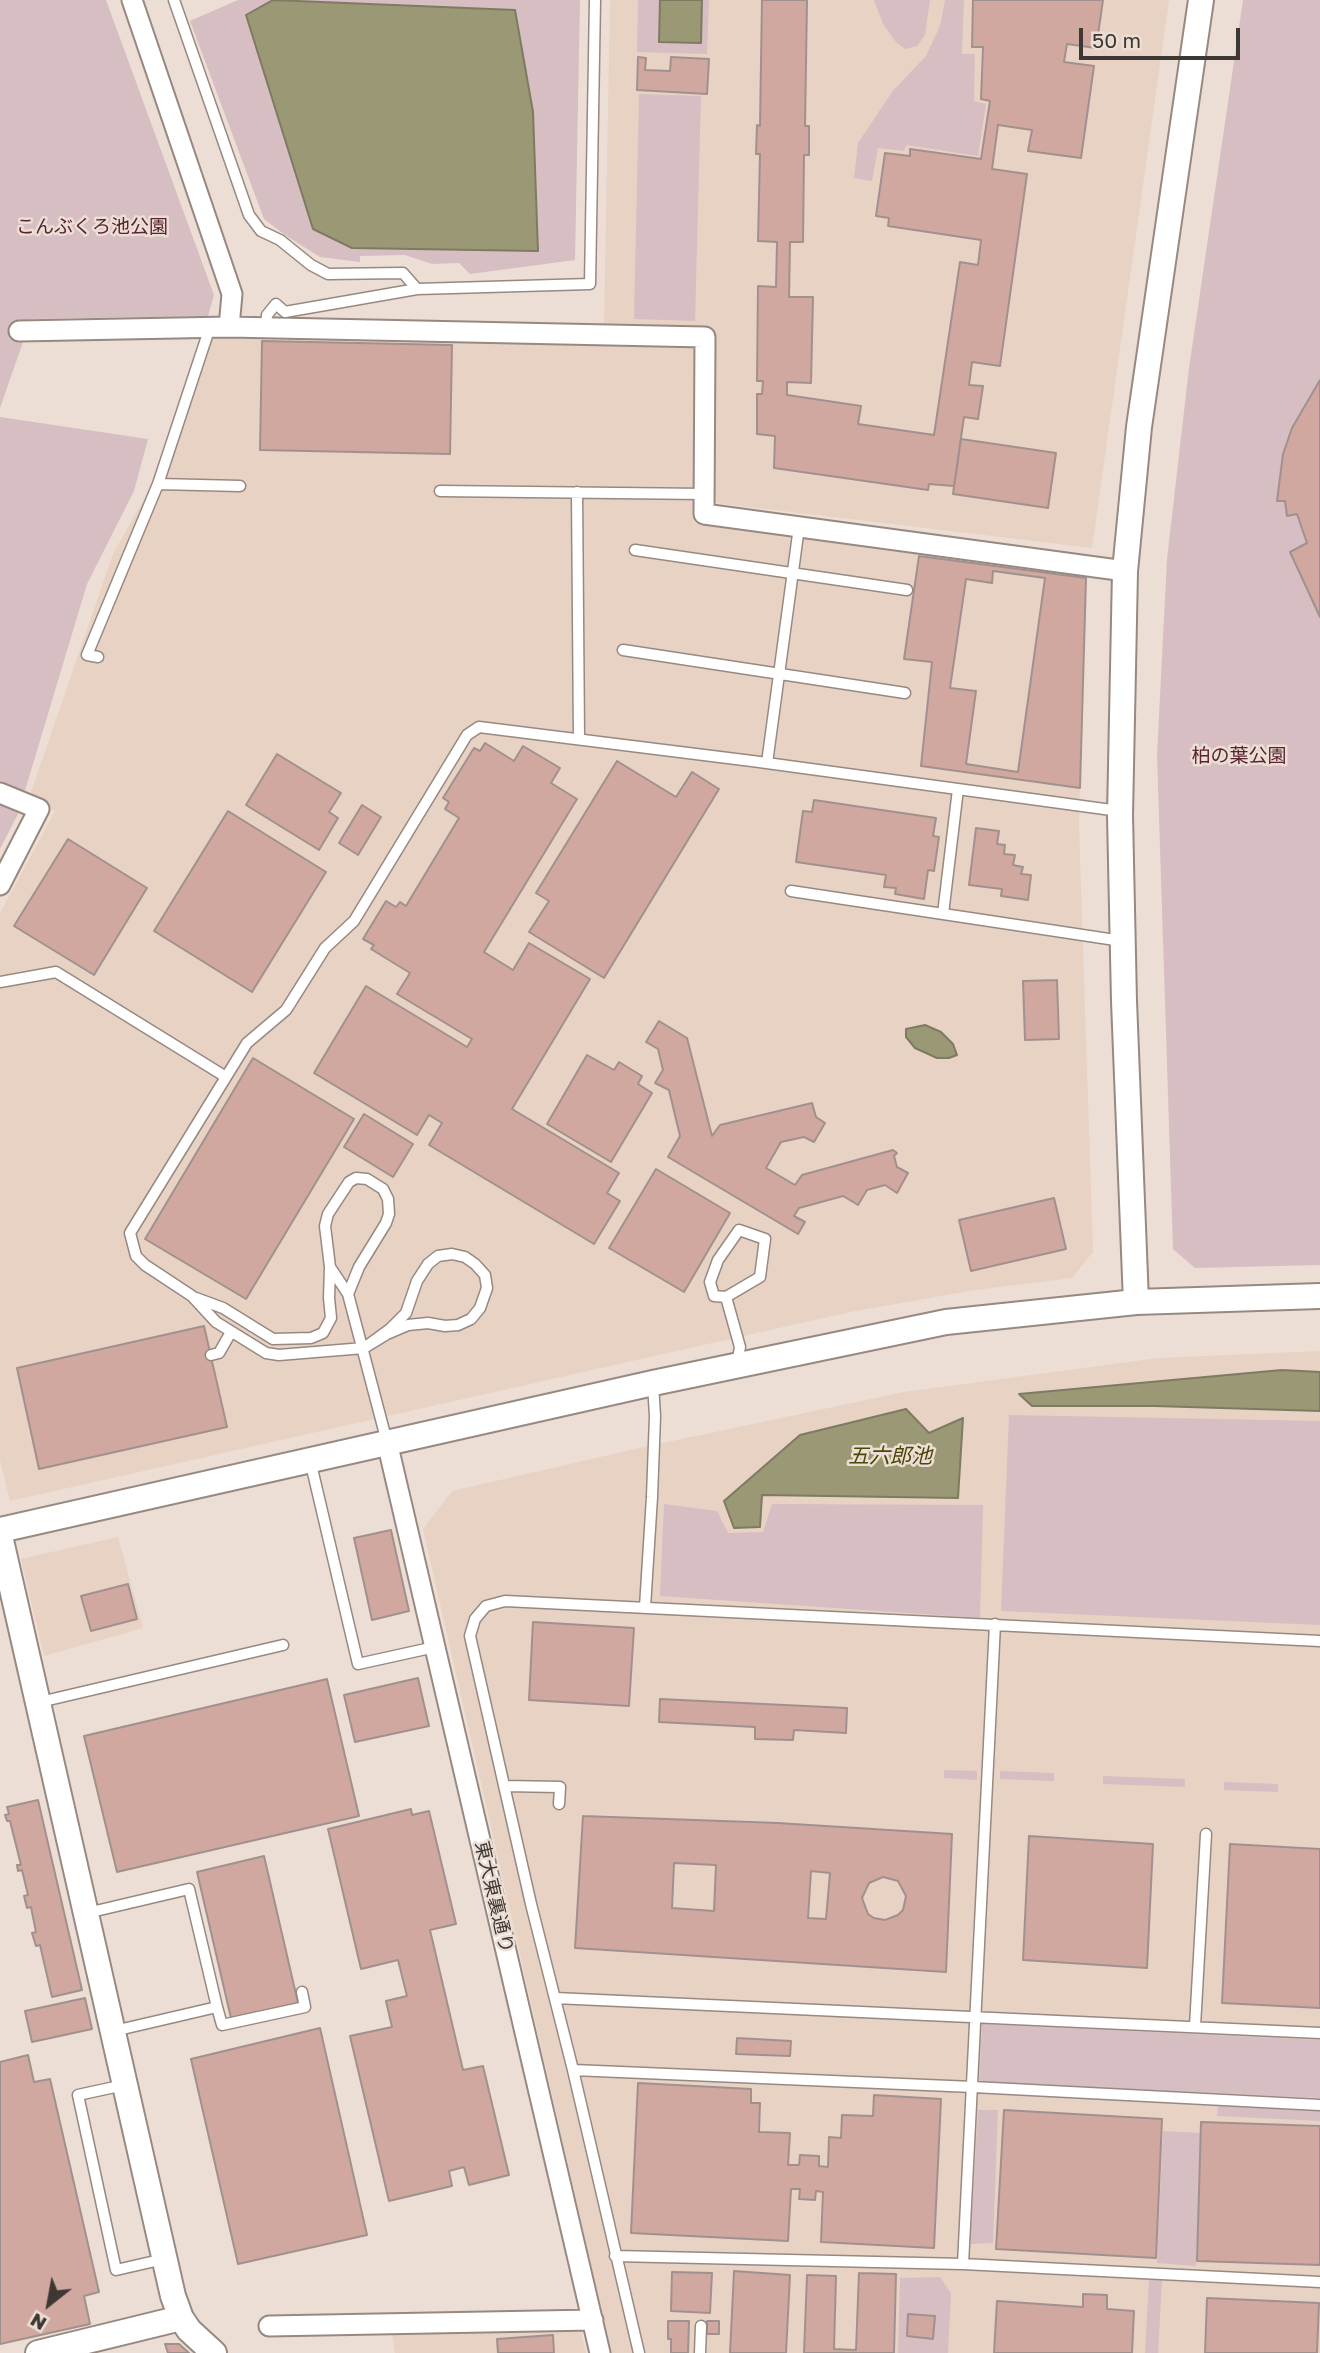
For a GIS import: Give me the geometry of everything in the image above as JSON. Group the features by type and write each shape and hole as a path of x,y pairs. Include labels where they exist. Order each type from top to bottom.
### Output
{"street":[{"path":"132,0 232,295 219,327"},
{"path":"1136,1302 1120,812 1125,571 1139,427 1201,0"},
{"path":"19,331 219,327 705,337 705,514 1125,571"},
{"path":"0,793 39,809 0,885"},
{"path":"0,1530 653,1383 946,1322 1136,1302 1320,1296"},
{"name":"東大東裏通り","path":"387,1442 600,2353"},
{"path":"0,1536 173,2297 189,2330 214,2353"},
{"path":"38,2353 181,2318"},
{"path":"269,2326 593,2320"}],"lane":[{"path":"174,0 249,215 261,231 280,240 311,265 328,274 403,273 417,289"},
{"path":"266,328 267,315 276,304 285,312 417,289 590,284 595,0"},
{"path":"98,657 87,655 219,327"},
{"path":"158,484 240,486"},
{"path":"440,491 479,487 704,494"},
{"path":"577,492 579,739"},
{"path":"767,763 799,527"},
{"path":"635,550 907,590"},
{"path":"623,650 905,693"},
{"path":"348,1294 359,1267 389,1214 388,1199 383,1189 367,1179 356,1178 349,1182 328,1214 325,1226 330,1267 331,1318 323,1333 311,1338 273,1339 223,1308 192,1296 136,1256 130,1233 247,1043 286,1010 325,948 354,921 467,735 479,727 767,763 1120,812"},
{"path":"943,914 958,789"},
{"path":"790,891 1123,941"},
{"path":"0,982 56,972 226,1077"},
{"path":"739,1230 765,1239 760,1277 726,1297 714,1296 710,1282 718,1260 739,1230"},
{"path":"192,1296 216,1322 266,1353 279,1355 364,1348 408,1325 458,1325 471,1320 485,1297 485,1275 465,1257 438,1256 428,1264 416,1281 406,1313 364,1348"},
{"path":"330,1267 348,1294 387,1442"},
{"path":"726,1297 740,1347 737,1365"},
{"path":"211,1355 219,1353 231,1332"},
{"path":"645,1607 654,1465 653,1383"},
{"path":"310,1460 358,1664 435,1647"},
{"path":"639,2353 470,1636 475,1619 486,1606 505,1601 1320,1641"},
{"path":"963,2264 995,1624"},
{"path":"39,1702 283,1645"},
{"path":"504,1786 560,1787 559,1804"},
{"path":"1195,2026 1206,1834"},
{"path":"87,1913 189,1889 222,2025 305,2007 302,1992"},
{"path":"555,1998 1320,2033"},
{"path":"113,2031 217,2007"},
{"path":"573,2070 1320,2105"},
{"path":"125,2085 78,2095 116,2270 164,2259"},
{"path":"615,2256 963,2264 1320,2282"},
{"path":"700,2353 701,2326"}],"shaded area":[{"path":"610,0 1169,0 1092,548 716,503 712,327 604,324"},
{"path":"203,331 696,342 694,523 1086,578 1079,825 1093,1252 1072,1278 975,1290 850,1312 10,1501 0,1460 0,913 55,811 29,798 113,554 152,485"},
{"path":"1320,1351 1320,2353 611,2353 423,1529 452,1491 904,1392 1158,1358"},
{"path":"118,1537 143,1628 44,1656 21,1559"},
{"path":"572,2327 581,2331 586,2353 395,2353 392,2334"}],"green space":[{"name":"こんぶくろ池公園","path":"0,0 106,0 214,295 208,316 31,319 0,408"},
{"path":"238,0 273,0 247,15 538,250 533,112 515,10 285,0 580,0 575,260 470,274 459,263 432,264 405,255 360,256 360,262 320,257 264,219 190,21"},
{"path":"638,0 709,0 707,54 637,52"},
{"path":"874,0 930,0 925,35 917,46 905,49 896,42 883,24"},
{"path":"945,0 964,0 962,54 975,54 974,101 986,104 978,156 906,145 904,151 878,148 872,181 854,178 858,143 892,92 926,56 940,26"},
{"name":"柏の葉公園","path":"1243,0 1320,0 1320,1265 1195,1268 1173,1249 1157,755 1167,559 1189,368"},
{"path":"639,94 701,96 695,321 634,319"},
{"path":"0,417 148,439 134,491 87,584 18,814 0,849"},
{"path":"1009,1415 1320,1421 1320,1625 1001,1611"},
{"path":"664,1504 717,1511 728,1533 763,1532 772,1504 983,1505 980,1618 660,1596"},
{"path":"944,1770 977,1771 977,1780 944,1778"},
{"path":"1000,1771 1054,1773 1054,1781 1000,1779"},
{"path":"1103,1776 1185,1779 1185,1787 1103,1784"},
{"path":"1224,1782 1278,1784 1278,1792 1224,1790"},
{"path":"982,2024 1320,2040 1320,2098 979,2082"},
{"path":"1218,2106 1320,2111 1320,2121 1217,2116"},
{"path":"978,2110 998,2110 993,2243 970,2244"},
{"path":"1163,2131 1202,2133 1196,2266 1157,2263"},
{"path":"940,2277 951,2293 948,2353 898,2353 900,2278","holes":["908,2314 935,2316 933,2338 907,2336"]},
{"path":"1149,2280 1162,2280 1158,2353 1145,2353"}],"water":[{"path":"273,0 515,10 533,112 538,251 352,248 313,229 246,15"},
{"path":"660,0 702,0 701,43 659,42"},
{"path":"925,1025 941,1032 953,1044 957,1055 937,1058 915,1048 906,1037 906,1029"},
{"path":"1282,1370 1320,1372 1320,1411 1155,1406 1032,1406 1019,1394"},
{"name":"五六郎池","path":"906,1409 929,1433 963,1418 958,1498 762,1495 760,1527 734,1528 724,1501 800,1435"}],"building":[{"path":"762,0 807,0 805,126 809,126 809,155 804,155 803,242 790,242 789,297 813,297 811,383 787,382 787,395 861,406 858,424 934,435 960,262 978,265 981,240 888,226 889,218 876,216 885,153 910,156 910,149 981,159 990,101 981,99 983,47 972,47 973,0 1103,0 1096,48 1067,44 1064,62 1094,66 1081,158 1028,151 1032,130 998,125 992,169 1027,174 1000,366 972,362 969,385 983,386 978,419 964,417 954,486 929,484 928,490 774,468 775,436 757,434 757,394 762,394 763,381 757,381 758,286 776,287 777,242 758,241 760,154 756,154 757,125 760,126"},
{"path":"638,57 646,58 645,70 670,71 671,57 709,59 707,94 637,90"},
{"path":"262,341 452,345 450,454 260,450"},
{"path":"1320,380 1320,617 1290,552 1307,543 1297,514 1287,516 1285,501 1277,501 1283,454 1292,428"},
{"path":"961,439 1056,453 1048,508 953,494"},
{"path":"919,556 1086,578 1080,788 921,766 932,662 904,659"},
{"path":"993,571 1045,578 1018,772 966,764 976,691 950,688 966,579 992,583"},
{"path":"485,743 514,761 523,746 560,768 551,783 577,799 484,952 513,970 529,943 590,979 512,1109 619,1173 607,1193 620,1201 594,1244 429,1145 442,1123 429,1115 417,1135 314,1073 366,986 467,1047 472,1039 397,994 410,973 371,949 374,945 363,939 386,901 396,907 400,902 406,906 459,818 445,809 449,802 443,798 474,748 480,751"},
{"path":"277,754 341,793 329,812 338,818 319,850 246,805"},
{"path":"617,761 676,797 692,772 719,789 604,978 529,932 549,901 536,893"},
{"path":"814,800 936,818 933,836 939,837 934,871 928,870 924,899 895,894 896,888 884,887 886,875 796,862 803,811 812,812"},
{"path":"362,805 381,817 358,855 339,843"},
{"path":"228,811 326,872 252,992 154,931"},
{"path":"976,828 999,831 997,844 1005,845 1004,854 1015,855 1013,865 1023,867 1021,874 1031,875 1028,900 1001,896 1002,889 969,885"},
{"path":"68,839 147,888 94,975 14,926"},
{"path":"1057,980 1059,1039 1025,1040 1023,981"},
{"path":"659,1021 687,1038 712,1136 720,1125 812,1103 816,1117 825,1123 814,1142 804,1137 781,1142 766,1168 795,1185 802,1175 893,1150 897,1153 894,1156 897,1167 908,1173 897,1193 885,1185 867,1190 858,1205 843,1196 799,1208 794,1216 805,1222 798,1234 668,1157 680,1136 669,1090 655,1083 663,1070 658,1049 646,1042"},
{"path":"587,1055 614,1070 619,1062 642,1076 638,1084 652,1093 611,1162 547,1124"},
{"path":"253,1058 354,1119 246,1299 145,1239"},
{"path":"364,1114 413,1144 393,1177 344,1147"},
{"path":"656,1169 730,1213 684,1292 609,1248"},
{"path":"1054,1198 1066,1249 971,1271 959,1220"},
{"path":"204,1326 227,1427 39,1469 17,1368"},
{"path":"391,1530 409,1611 372,1620 354,1538"},
{"path":"128,1584 137,1619 91,1631 81,1596"},
{"path":"533,1622 634,1628 629,1706 529,1700"},
{"path":"418,1678 429,1726 355,1742 344,1695"},
{"path":"327,1679 359,1816 117,1872 84,1736"},
{"path":"660,1699 847,1708 846,1733 794,1730 793,1740 755,1739 755,1727 659,1722"},
{"path":"38,1800 82,1990 52,1997 40,1945 36,1946 32,1933 36,1932 31,1907 27,1908 24,1896 28,1895 22,1870 18,1871 17,1865 21,1865 10,1821 7,1821 5,1815 9,1814 7,1807"},
{"path":"411,1809 412,1815 429,1811 456,1924 430,1930 463,2070 483,2066 509,2175 469,2185 464,2167 449,2171 452,2186 389,2201 350,2036 392,2027 386,2001 407,1996 398,1960 361,1969 328,1829"},
{"path":"583,1816 778,1823 952,1834 946,1972 575,1948","holes":["674,1863 716,1865 714,1911 672,1908","811,1871 830,1873 826,1919 808,1918","883,1877 898,1881 906,1896 903,1910 885,1920 868,1914 862,1898 869,1883"]},
{"path":"1029,1836 1153,1844 1147,1968 1023,1960"},
{"path":"1230,1844 1320,1849 1320,2008 1222,2003"},
{"path":"264,1856 298,2003 231,2018 197,1872"},
{"path":"85,1998 92,2029 32,2042 25,2011"},
{"path":"320,2028 367,2235 238,2264 191,2059"},
{"path":"737,2038 791,2041 790,2056 736,2054"},
{"path":"28,2055 34,2082 50,2079 99,2292 84,2296 90,2324 0,2344 0,2062"},
{"path":"638,2083 751,2089 751,2103 760,2103 759,2132 790,2133 788,2165 799,2165 800,2155 819,2156 819,2166 828,2167 829,2137 841,2138 842,2115 873,2116 874,2095 941,2099 934,2248 821,2242 823,2192 816,2191 815,2200 799,2199 800,2189 791,2189 788,2241 631,2233"},
{"path":"1004,2110 1162,2119 1156,2258 996,2249"},
{"path":"1201,2122 1320,2126 1320,2265 1197,2261"},
{"path":"734,2271 790,2275 786,2353 730,2353"},
{"path":"672,2272 712,2273 710,2313 671,2311"},
{"path":"859,2273 896,2274 894,2353 804,2353 807,2275 836,2276 834,2349 856,2350"},
{"path":"1083,2294 1107,2295 1107,2309 1134,2311 1132,2353 994,2353 997,2301 1083,2307"},
{"path":"1207,2298 1319,2303 1317,2353 1205,2353"},
{"path":"908,2314 935,2316 933,2339 907,2336"},
{"path":"668,2321 689,2321 688,2353 671,2353"},
{"path":"707,2321 719,2321 719,2334 707,2334"},
{"path":"553,2335 554,2353 498,2353 497,2339"},
{"path":"165,2344 179,2344 189,2353 168,2353"}]}
